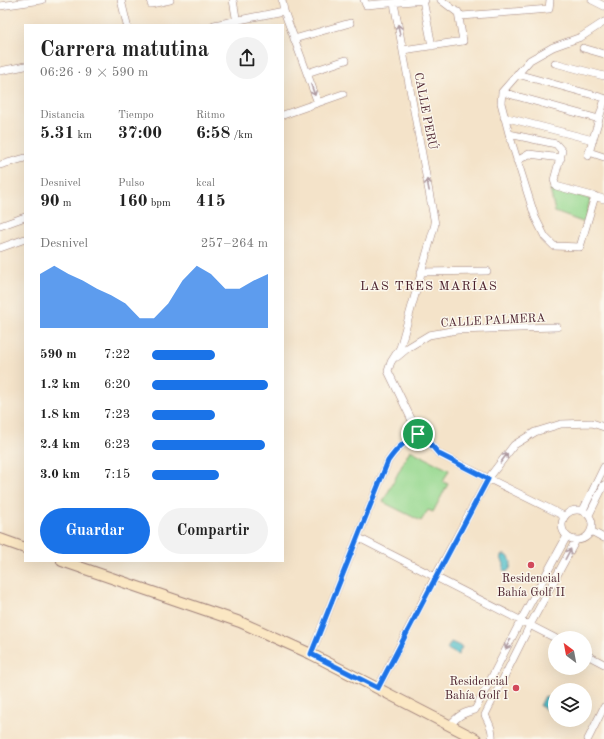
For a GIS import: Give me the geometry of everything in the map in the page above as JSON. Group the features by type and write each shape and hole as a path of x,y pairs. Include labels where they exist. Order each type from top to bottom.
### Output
{"main road":[{"path":"0,539 24,548"},
{"path":"65,562 240,622 311,654 450,725 471,738"}],"street":[{"path":"0,6 42,0"},
{"path":"121,0 127,24"},
{"path":"151,4 170,0"},
{"path":"232,0 237,23"},
{"path":"282,0 284,11 318,104"},
{"path":"365,3 394,3 424,0 432,46"},
{"path":"441,0 462,16 549,9 550,0"},
{"path":"592,0 604,6"},
{"name":"CALLE PERÚ","path":"394,3 435,224 422,272"},
{"path":"226,24 237,23 284,11"},
{"path":"403,50 463,41 458,12"},
{"path":"595,196 580,248 554,246 545,237 535,217 517,161 501,103 502,92 530,60 553,47 581,37 604,22"},
{"path":"294,39 350,23"},
{"path":"583,48 604,54"},
{"path":"307,73 346,60"},
{"path":"555,63 604,76"},
{"path":"0,71 24,66"},
{"path":"517,74 604,98"},
{"path":"502,92 599,120"},
{"path":"284,116 343,94"},
{"path":"604,102 589,154 604,157"},
{"path":"504,117 593,140"},
{"path":"509,134 556,144 562,151 554,180 556,186 604,199"},
{"path":"517,161 530,154 561,158"},
{"path":"0,165 24,158"},
{"path":"0,226 24,217"},
{"path":"0,248 24,239"},
{"path":"487,272 422,272 400,348 390,362 388,371 418,434 426,439 439,454 564,516"},
{"name":"CALLE PALMERA","path":"390,362 409,347 429,335 457,330 557,327"},
{"path":"378,688 488,479 514,445 535,432 561,424 592,423 604,427"},
{"path":"311,654 388,461 400,446 418,434"},
{"path":"586,512 604,467"},
{"path":"586,512 604,485"},
{"path":"574,510 586,512 592,520 593,526 591,531 582,539 576,540 567,536 562,527 564,516 574,510"},
{"path":"591,531 604,538"},
{"path":"475,710 521,620 567,536"},
{"path":"357,537 548,634"},
{"path":"485,715 530,625 576,540"},
{"path":"592,658 604,664"},
{"path":"588,739 604,707"},
{"path":"450,725 457,717 465,712 475,710 485,715 491,727 492,739"}],"green space":[{"path":"550,189 557,189 590,199 585,223 555,212"},
{"path":"410,450 449,470 443,482 448,484 433,512 428,510 421,521 383,502"}],"water":[{"path":"503,555 509,557 511,561 511,565 506,572 503,570 504,564 501,558"},
{"path":"451,642 462,647 458,655 447,649"},
{"path":"545,696 548,698 548,710 540,706"}],"place":[{"name":"Residencial Bahía Golf II","path":"531,565"},
{"name":"Residencial Bahía Golf I","path":"516,688"}],"district":[{"name":"LAS TRES MARÍAS","path":"429,285"}],"route":[{"path":"418,434 426,439 439,454 488,479 378,688 311,654 388,461 396,450 418,434"}]}
